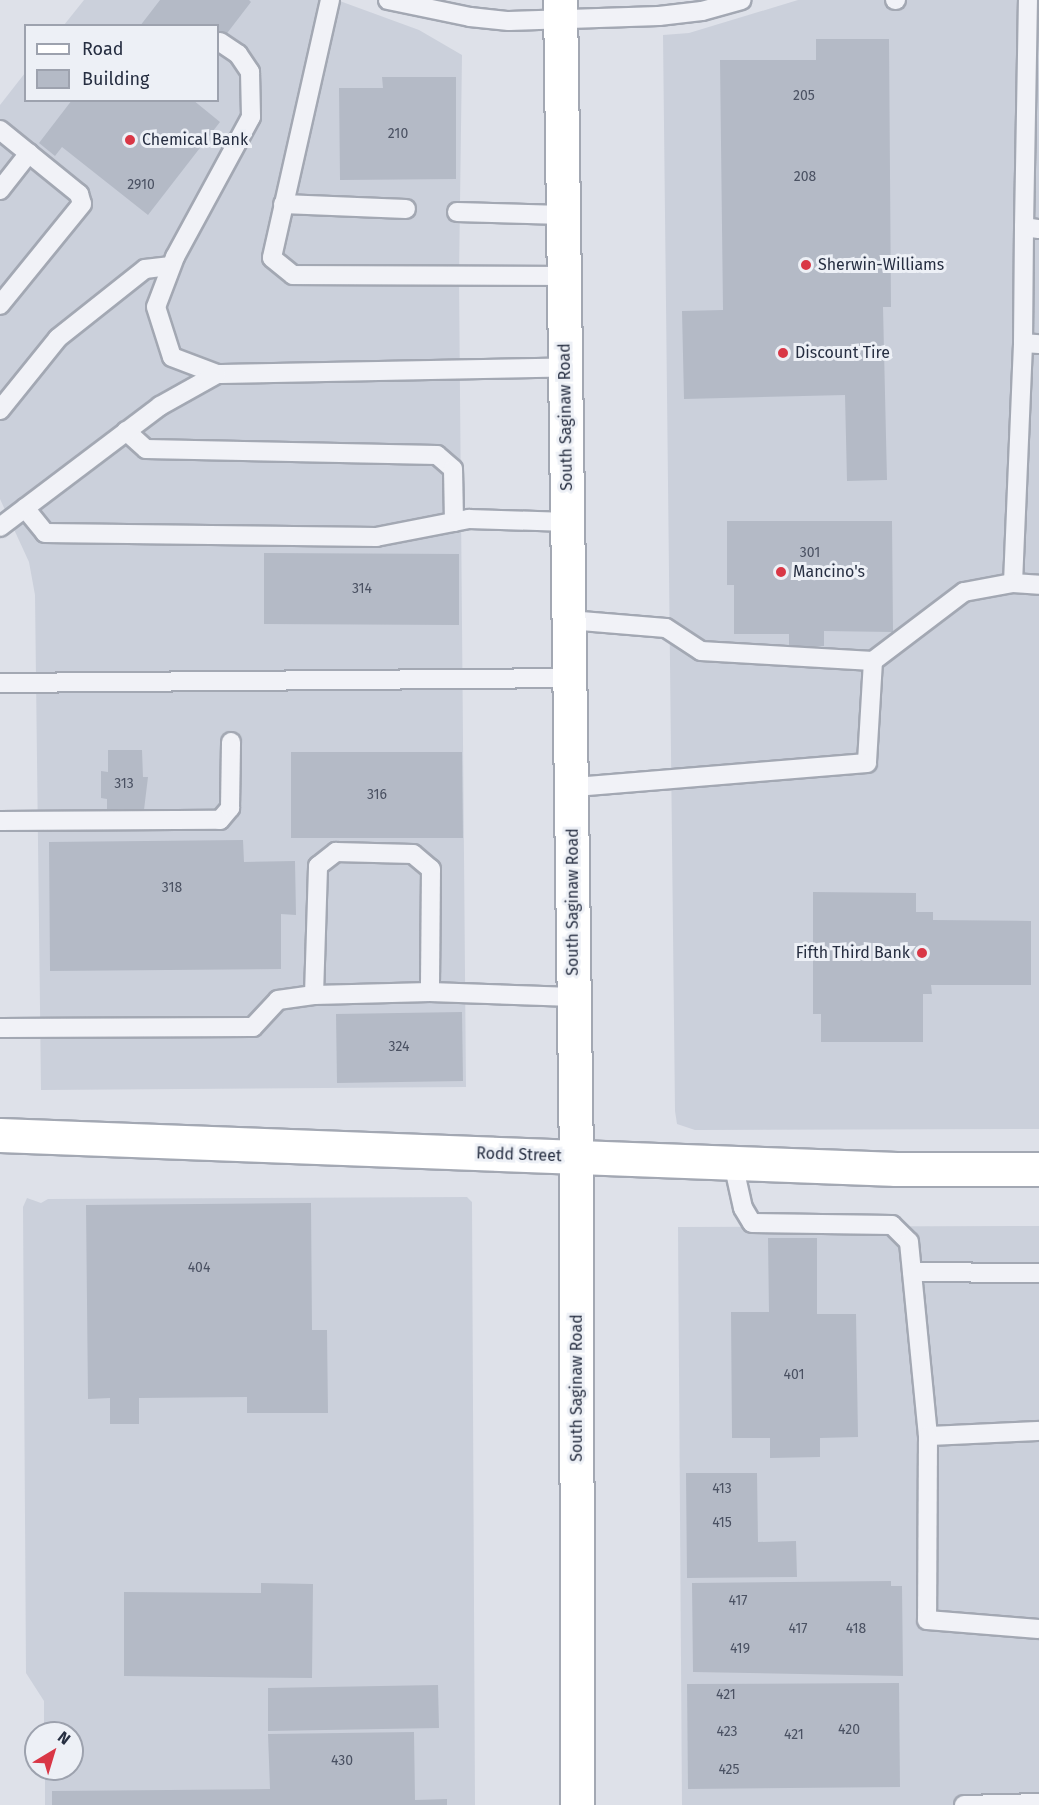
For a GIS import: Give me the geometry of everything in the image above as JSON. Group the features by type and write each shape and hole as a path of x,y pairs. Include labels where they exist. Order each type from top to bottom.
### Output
{"main road":[{"name":"South Saginaw Road","path":"560,10 576,1157 577,1805"},
{"name":"Rodd Street","path":"0,1136 896,1169 1039,1169"}],"lane":[{"path":"330,0 272,258 293,275 564,276"},
{"path":"388,0 470,17 560,10 681,14 742,0"},
{"path":"1013,583 1031,344 1032,228 1028,0"},
{"path":"220,42 238,54 250,72 251,117 171,266 156,307 172,357 217,374 566,367"},
{"path":"0,130 79,194 82,204 0,305"},
{"path":"0,190 29,153"},
{"path":"284,204 406,209"},
{"path":"457,212 563,214"},
{"path":"0,410 58,338 145,268 171,266"},
{"path":"0,527 160,406 217,374"},
{"path":"126,431 146,449 437,455 453,469 454,522"},
{"path":"25,508 45,533 376,537 487,518 568,522"},
{"path":"569,620 666,628 701,651 873,662 964,592 1013,583 1039,585"},
{"path":"572,787 867,763 873,662"},
{"path":"0,683 570,678"},
{"path":"0,820 220,820 230,808 231,742"},
{"path":"314,995 318,866 336,852 413,854 431,869 430,992"},
{"path":"0,1028 253,1027 278,1000 314,995 430,992 573,997"},
{"path":"733,1163 743,1208 752,1222 892,1225 909,1242 928,1436 927,1620 1039,1629"},
{"path":"912,1272 1039,1273"},
{"path":"928,1436 1039,1431"},
{"path":"964,1805 1039,1803"}],"shaded area":[{"path":"84,0 337,0 419,30 462,55 459,277 466,1087 41,1090 35,595 29,562 0,499 0,105 24,74 24,102 219,102 219,24 65,24"},
{"path":"798,0 1039,0 1039,1129 695,1130 677,1124 675,1111 663,35 689,33"},
{"path":"467,1197 472,1202 475,1805 45,1805 45,1781 84,1781 84,1721 44,1721 44,1701 26,1673 23,1207 27,1198 41,1203 48,1199"},
{"path":"1039,1226 1039,1805 682,1805 678,1227"}],"building":[{"path":"160,0 249,0 251,2 219,44 219,24 142,24"},
{"path":"816,39 889,39 891,307 883,307 887,480 847,481 845,395 684,399 682,311 723,310 720,60 816,60"},
{"path":"382,77 456,77 456,179 340,180 339,88 383,88"},
{"path":"70,102 195,102 220,122 148,215 62,147 55,156 39,143"},
{"path":"727,521 892,521 893,632 824,631 824,646 789,646 789,634 734,634 734,585 727,585"},
{"path":"264,553 459,554 459,625 264,624"},
{"path":"108,750 142,750 143,777 148,777 143,818 107,818 107,799 101,798 101,771 108,772"},
{"path":"291,752 462,752 463,838 291,838"},
{"path":"243,840 244,862 295,861 296,915 281,914 281,969 50,971 49,842"},
{"name":"Fifth Third Bank","path":"813,892 916,893 916,912 933,912 933,920 1031,921 1031,985 931,985 932,994 923,994 923,1042 821,1042 821,1014 813,1014"},
{"path":"462,1012 463,1081 337,1083 336,1014"},
{"path":"311,1203 312,1330 327,1330 328,1413 247,1413 247,1397 139,1398 139,1424 110,1424 110,1398 88,1399 86,1205"},
{"path":"768,1238 817,1238 817,1314 856,1314 858,1437 820,1438 820,1457 770,1458 770,1438 732,1438 731,1312 769,1312"},
{"path":"686,1473 757,1473 758,1542 796,1541 797,1577 687,1578"},
{"path":"891,1581 891,1586 902,1586 903,1676 693,1672 692,1583"},
{"path":"261,1583 313,1584 312,1678 124,1676 124,1592 261,1593"},
{"path":"899,1683 900,1787 688,1789 687,1684"},
{"path":"438,1685 439,1728 268,1731 268,1688"},
{"path":"414,1732 415,1800 447,1799 447,1805 52,1805 52,1791 270,1789 268,1734"}],"place":[{"name":"Chemical Bank","path":"130,140"},
{"name":"Sherwin-Williams","path":"806,265"},
{"name":"Discount Tire","path":"783,353"},
{"name":"Mancino's","path":"781,572"},
{"name":"Fifth Third Bank","path":"922,953"}]}
